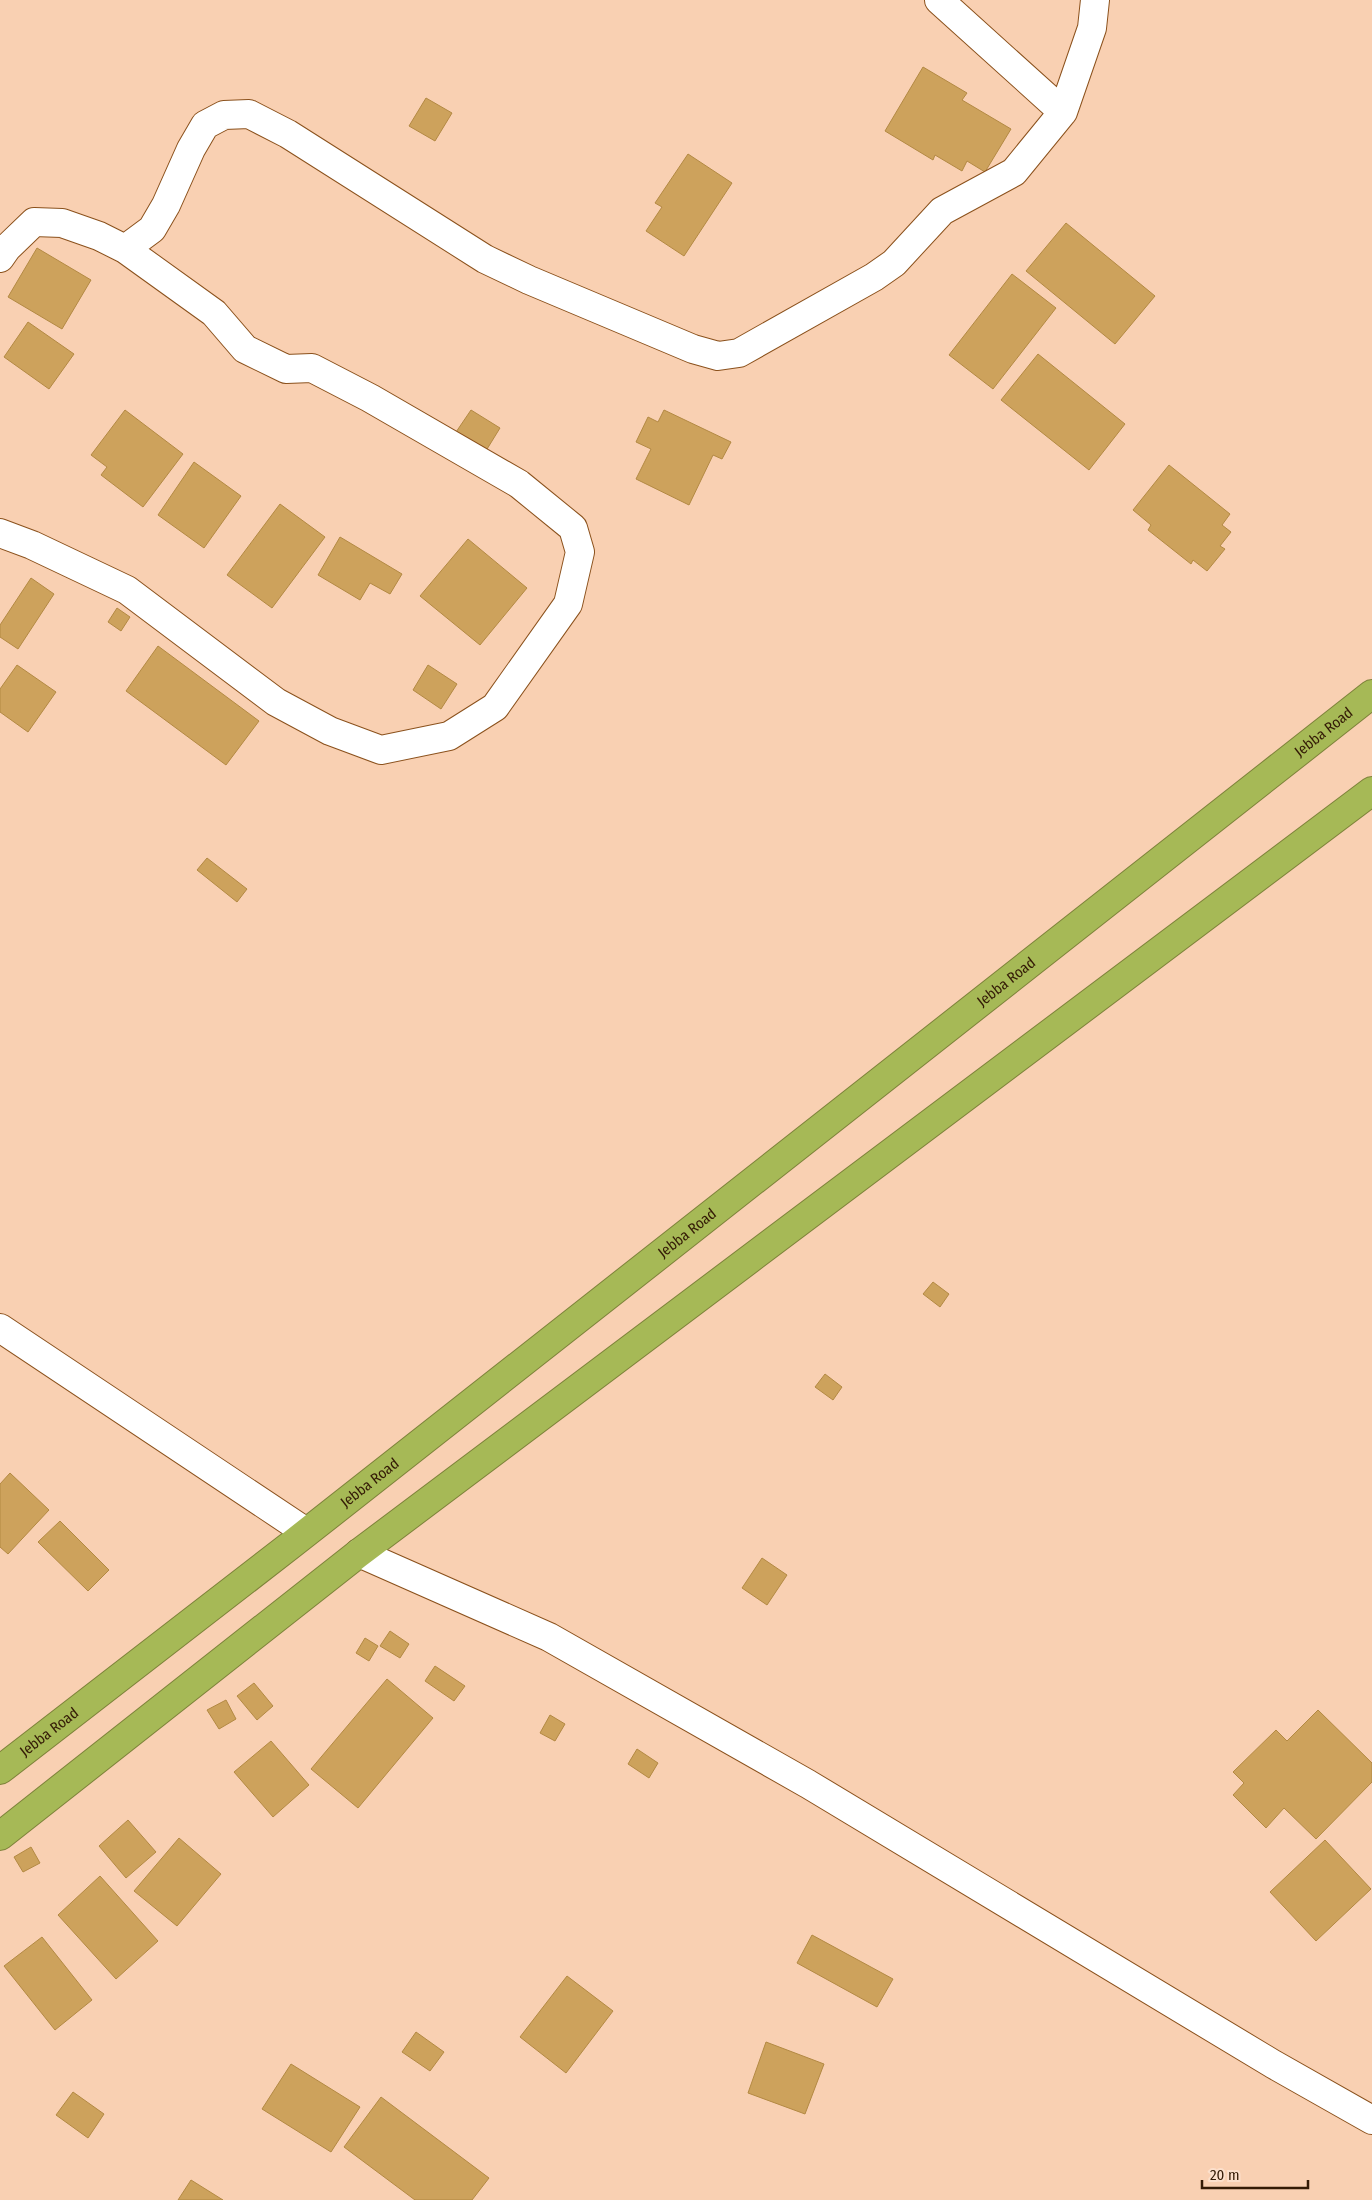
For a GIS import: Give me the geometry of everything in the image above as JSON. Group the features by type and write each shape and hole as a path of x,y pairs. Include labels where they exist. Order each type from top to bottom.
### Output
{"highway":[{"name":"Jebba Road","path":"0,1770 306,1532 1372,694"},
{"path":"0,1836 359,1553 1372,791"}],"street":[{"path":"939,0 1063,112"},
{"path":"125,249 152,229 166,205 191,149 205,125 224,114 249,114 288,134 485,259 529,280 693,349 718,356 739,353 874,277 894,263 942,211 1014,172 1063,112 1092,28 1095,0"},
{"path":"0,258 7,248 34,222 62,223 99,236 125,249 214,313 245,349 286,368 312,368 370,398 519,484 573,528 580,552 568,604 495,707 449,736 381,750 330,732 276,702 127,590 32,545 0,533"},
{"path":"0,1328 306,1532"},
{"path":"359,1553 549,1638 808,1784 1274,2064 1372,2120"}],"building":[{"path":"923,67 967,93 962,100 1011,129 985,172 967,161 962,171 935,155 933,160 885,131"},
{"path":"426,98 452,113 435,141 409,126"},
{"path":"688,154 732,183 684,256 646,231 662,207 655,203"},
{"path":"1066,223 1155,296 1115,344 1026,271"},
{"path":"37,248 91,280 62,329 8,297"},
{"path":"1012,274 1056,308 993,389 949,355"},
{"path":"28,322 74,354 49,389 4,357"},
{"path":"1038,354 1125,424 1089,470 1001,400"},
{"path":"125,410 183,454 143,507 101,475 107,467 91,455"},
{"path":"471,410 500,428 484,454 454,435"},
{"path":"664,410 731,442 722,459 713,455 689,505 636,479 651,449 636,442 648,417 658,422"},
{"path":"194,462 241,496 204,548 158,515"},
{"path":"1169,465 1230,514 1222,525 1231,532 1220,546 1225,549 1207,571 1193,560 1191,564 1148,530 1151,525 1133,510"},
{"path":"280,504 325,537 272,608 227,575"},
{"path":"340,537 402,574 390,594 370,583 360,600 318,575"},
{"path":"468,539 527,588 480,645 420,596"},
{"path":"31,578 54,594 18,649 0,637 0,625"},
{"path":"117,608 130,617 121,631 108,622"},
{"path":"158,646 259,721 226,765 126,691"},
{"path":"17,665 56,692 28,732 0,712 0,689"},
{"path":"428,665 457,684 441,709 413,690"},
{"path":"207,858 247,889 237,902 197,870"},
{"path":"933,1282 949,1294 940,1307 923,1294"},
{"path":"825,1374 842,1387 833,1400 815,1387"},
{"path":"10,1473 49,1510 8,1554 0,1547 0,1484"},
{"path":"60,1521 109,1570 88,1591 38,1542"},
{"path":"762,1558 787,1575 767,1605 742,1588"},
{"path":"390,1631 409,1644 400,1658 380,1646"},
{"path":"365,1638 378,1646 369,1661 356,1653"},
{"path":"435,1666 465,1686 454,1701 425,1681"},
{"path":"387,1679 433,1718 358,1808 311,1769"},
{"path":"254,1683 273,1706 257,1720 237,1696"},
{"path":"226,1700 236,1719 219,1729 207,1710"},
{"path":"1318,1710 1372,1763 1372,1782 1316,1839 1284,1808 1266,1828 1233,1795 1244,1783 1233,1772 1276,1730 1287,1741"},
{"path":"550,1715 565,1724 555,1741 540,1733"},
{"path":"271,1741 309,1785 273,1817 234,1772"},
{"path":"637,1749 658,1763 649,1778 628,1764"},
{"path":"128,1820 156,1852 126,1878 99,1846"},
{"path":"179,1838 221,1874 177,1926 134,1891"},
{"path":"1325,1840 1371,1889 1316,1941 1270,1892"},
{"path":"31,1847 40,1863 23,1872 14,1857"},
{"path":"100,1876 158,1941 116,1979 58,1915"},
{"path":"812,1935 893,1979 877,2007 797,1963"},
{"path":"42,1937 92,2000 55,2030 4,1966"},
{"path":"567,1976 613,2011 566,2073 520,2037"},
{"path":"416,2032 444,2052 430,2071 402,2052"},
{"path":"766,2042 824,2064 805,2114 748,2093"},
{"path":"291,2064 360,2107 331,2152 262,2109"},
{"path":"73,2092 104,2114 88,2138 56,2115"},
{"path":"381,2097 489,2178 472,2200 415,2200 344,2147"},
{"path":"191,2180 223,2200 178,2200"}]}
